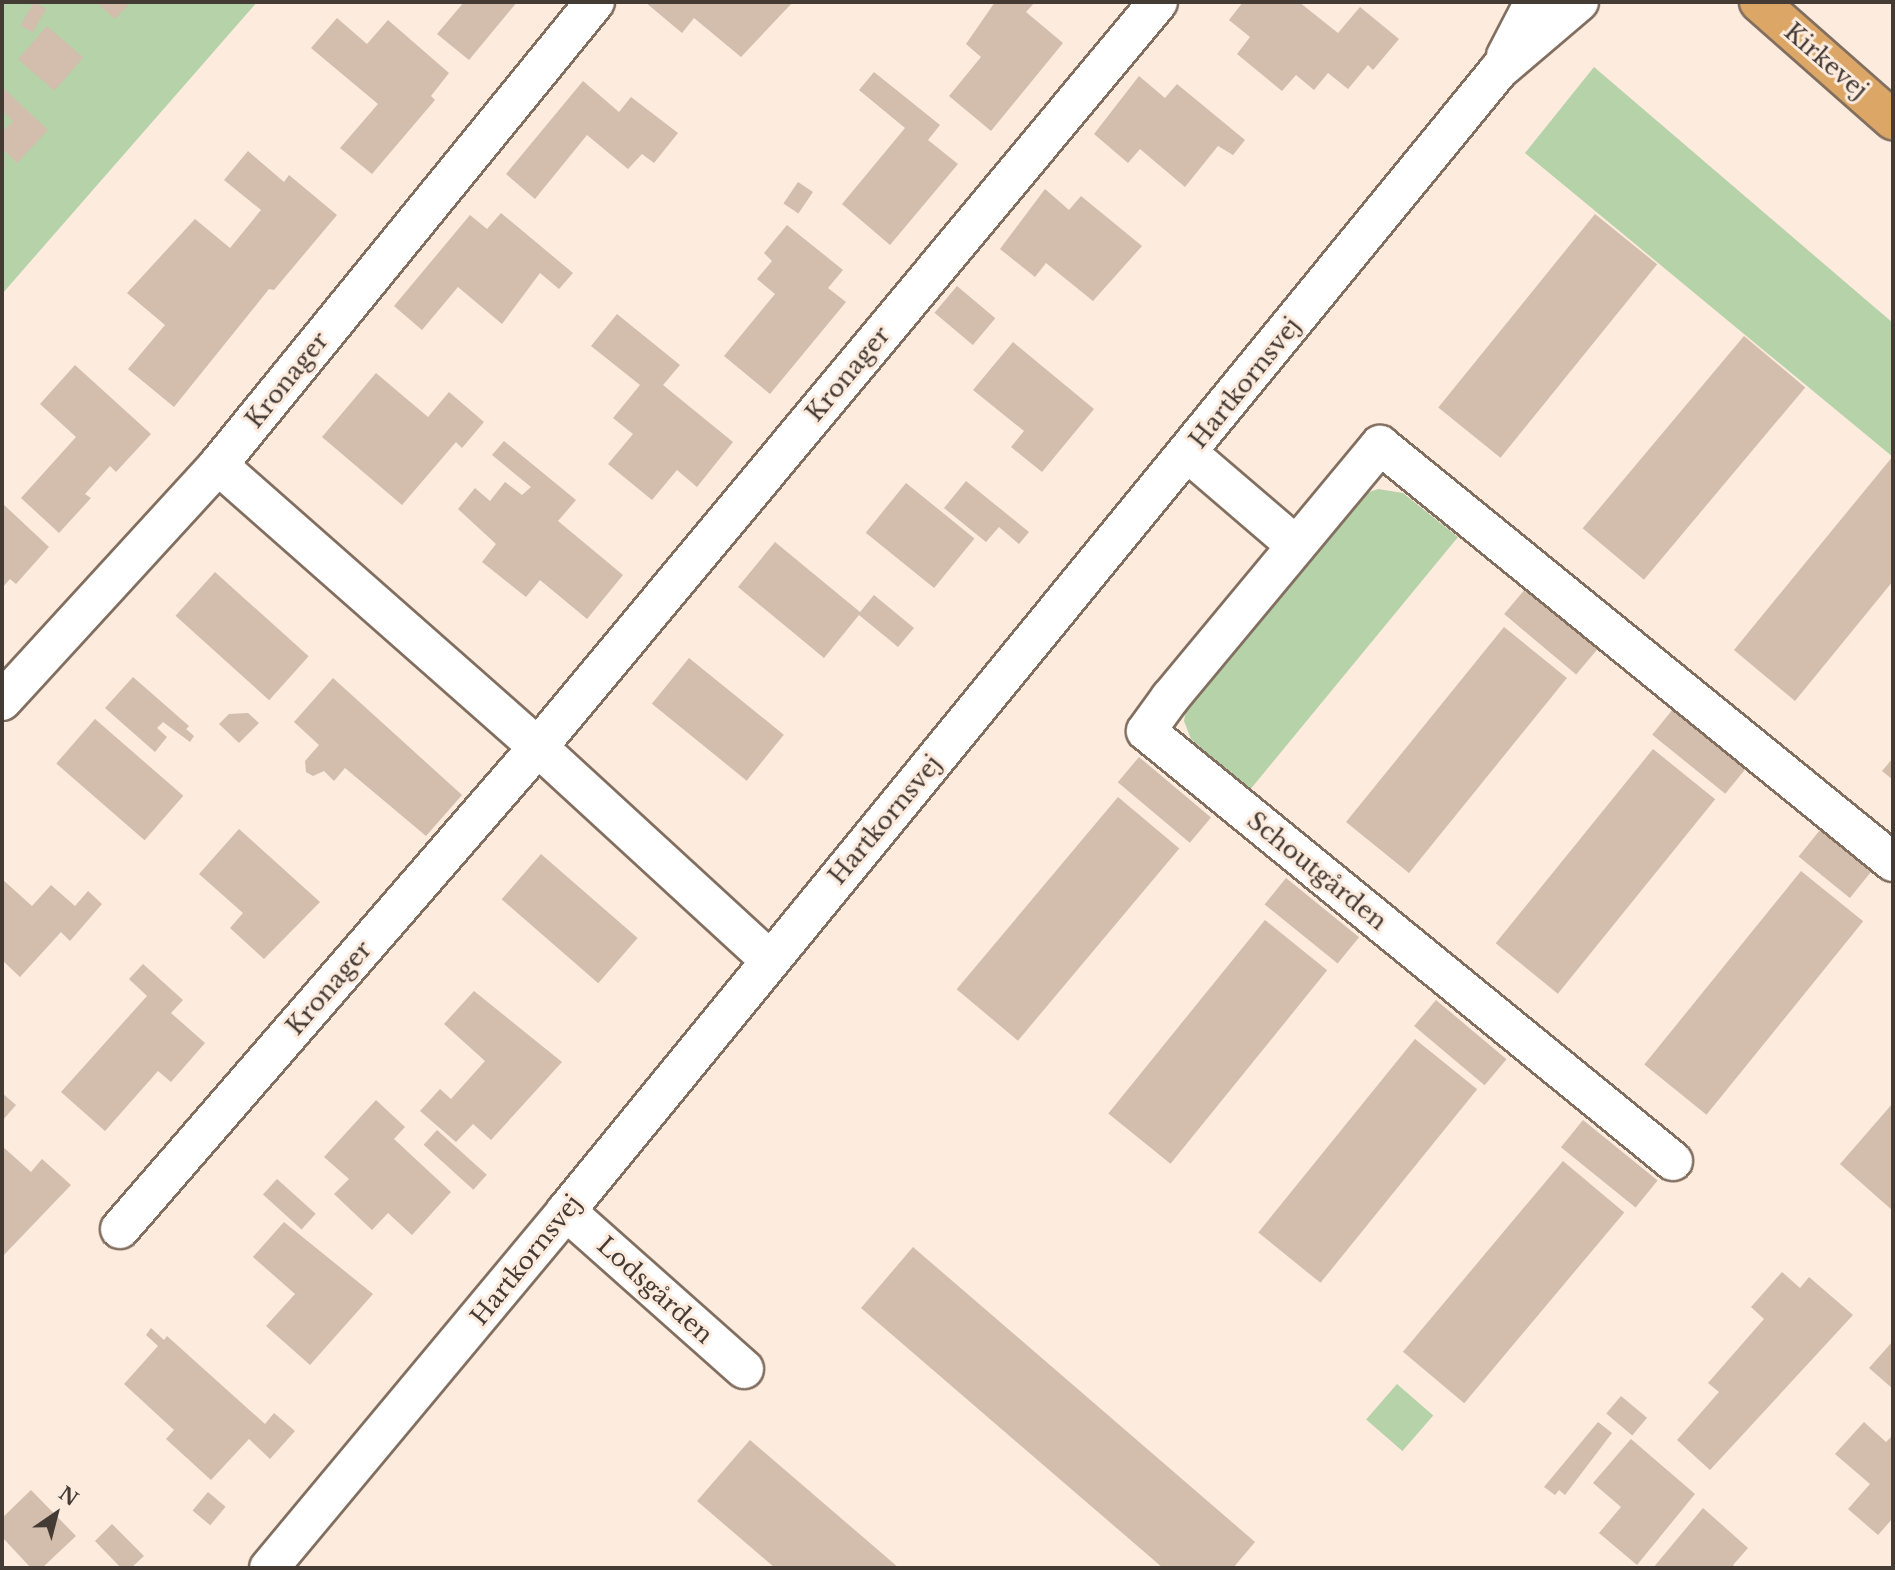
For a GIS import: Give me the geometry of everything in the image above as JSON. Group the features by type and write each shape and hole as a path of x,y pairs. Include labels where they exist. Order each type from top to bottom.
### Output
{"main road":[{"name":"Kirkevej","path":"1759,2 1893,120"}],"street":[{"name":"Kronager","path":"2,701 218,465 595,2"},
{"name":"Kronager","path":"120,1229 538,747 1158,2"},
{"name":"Hartkornsvej","path":"1499,70 1534,2"},
{"name":"Hartkornsvej","path":"269,1568 566,1211 1499,70 1579,2"},
{"name":"Schoutgården","path":"1673,1161 1146,731 1294,544 1380,445 1893,862"},
{"path":"1188,453 1294,544"},
{"path":"218,465 538,747 769,960"},
{"name":"Lodsgården","path":"566,1211 744,1369"}],"green space":[{"path":"2,2 257,2 2,294"},
{"path":"1594,67 1893,323 1893,457 1525,153"},
{"path":"1378,489 1403,493 1458,537 1249,791 1191,739 1184,721 1188,698 1358,496"},
{"path":"1397,1384 1433,1415 1402,1451 1366,1419"}],"building":[{"path":"34,2 46,9 33,32 20,25"},
{"path":"96,2 131,2 115,19"},
{"path":"464,2 517,2 469,60 437,34"},
{"path":"645,2 792,3 741,57 694,18 682,33"},
{"path":"995,2 1035,2 1026,12 1063,43 991,131 949,96 981,57 966,44"},
{"path":"1243,2 1299,2 1338,33 1360,7 1399,39 1373,70 1368,65 1348,89 1328,73 1314,90 1296,75 1282,91 1237,54 1250,37 1229,20"},
{"path":"337,18 367,44 388,20 449,73 431,96 435,100 372,174 340,148 378,104 311,48"},
{"path":"47,26 83,57 54,91 18,59"},
{"path":"874,72 940,125 928,140 958,164 890,245 842,204 905,128 859,90"},
{"path":"1139,76 1165,98 1177,84 1245,140 1233,155 1218,146 1185,187 1140,149 1128,163 1094,134"},
{"path":"583,81 619,112 631,97 678,133 654,163 642,154 628,169 587,135 535,199 506,174"},
{"path":"2,87 48,130 17,163 2,148 2,133 13,121 2,110"},
{"path":"248,151 284,182 289,175 337,215 274,290 269,289 174,407 128,369 165,325 127,293 195,219 230,248 261,210 224,180"},
{"path":"798,182 813,192 798,214 783,204"},
{"path":"1045,189 1069,210 1081,196 1142,246 1093,301 1046,263 1035,277 1000,249"},
{"path":"501,213 573,273 559,289 540,273 502,324 458,287 422,330 394,306 470,215 487,229"},
{"path":"1595,214 1657,264 1500,458 1438,408"},
{"path":"787,225 843,270 828,288 846,302 770,394 724,356 775,294 757,279 772,261 764,253"},
{"path":"957,286 995,318 973,345 935,313"},
{"path":"617,314 680,365 663,385 733,442 697,487 677,470 652,500 608,464 633,434 613,418 640,385 591,346"},
{"path":"1744,336 1805,387 1644,580 1583,528"},
{"path":"1013,342 1094,409 1042,472 1011,447 1024,431 973,390"},
{"path":"75,365 151,434 116,472 110,466 85,494 91,498 59,533 21,498 76,437 40,404"},
{"path":"376,373 428,417 449,392 484,422 462,448 456,442 402,505 322,437"},
{"path":"504,441 576,500 558,521 623,575 587,619 540,580 526,597 482,562 496,544 458,509 475,488 490,501 505,482 522,495 531,487 492,455"},
{"path":"1893,456 1893,581 1795,701 1734,650"},
{"path":"966,481 1029,532 1019,544 999,527 986,542 944,508"},
{"path":"906,483 974,538 934,588 866,533"},
{"path":"2,503 49,547 16,584 10,579 2,588"},
{"path":"775,542 860,612 874,595 914,628 898,647 859,615 824,658 738,587"},
{"path":"215,572 309,656 269,700 176,616"},
{"path":"1526,588 1598,648 1576,674 1504,614"},
{"path":"1504,627 1567,678 1409,873 1346,822"},
{"path":"689,658 784,735 747,781 652,704"},
{"path":"133,677 189,726 186,729 194,736 190,742 163,722 157,728 167,737 155,752 105,708"},
{"path":"333,678 462,795 426,836 345,768 334,781 324,771 313,776 306,772 305,761 319,745 294,722"},
{"path":"1673,709 1746,768 1725,794 1652,735"},
{"path":"248,713 259,723 239,743 219,724 229,714"},
{"path":"95,719 183,796 145,840 56,764"},
{"path":"1653,749 1715,799 1558,994 1496,943"},
{"path":"1139,757 1211,817 1190,843 1118,782"},
{"path":"1893,758 1893,780 1882,771"},
{"path":"1118,797 1179,848 1018,1041 957,989"},
{"path":"239,829 320,902 264,959 230,928 243,913 199,874"},
{"path":"1820,830 1871,872 1850,898 1799,856"},
{"path":"541,854 638,938 598,983 502,899"},
{"path":"1801,871 1863,921 1706,1115 1644,1065"},
{"path":"1286,878 1359,937 1338,964 1265,904"},
{"path":"2,879 32,906 51,885 75,906 88,891 102,904 70,941 61,932 20,977 2,960"},
{"path":"1265,920 1327,970 1170,1164 1108,1114"},
{"path":"143,964 183,1000 171,1013 205,1043 171,1082 158,1071 105,1131 61,1092 147,996 129,979"},
{"path":"474,991 562,1062 491,1140 473,1124 456,1142 420,1111 440,1089 451,1099 485,1061 444,1024"},
{"path":"1436,1000 1506,1059 1485,1085 1414,1026"},
{"path":"1415,1039 1477,1089 1320,1283 1258,1233"},
{"path":"2,1093 16,1105 2,1121"},
{"path":"376,1100 405,1127 394,1139 451,1192 412,1235 388,1213 372,1230 334,1194 349,1179 324,1157"},
{"path":"1893,1103 1893,1211 1840,1164"},
{"path":"1583,1120 1658,1180 1636,1208 1561,1147"},
{"path":"437,1130 487,1175 473,1190 424,1145"},
{"path":"2,1146 31,1172 42,1159 71,1185 2,1257"},
{"path":"1563,1161 1624,1212 1464,1403 1403,1352"},
{"path":"277,1179 316,1214 302,1229 263,1195"},
{"path":"284,1222 373,1294 310,1365 266,1326 295,1294 253,1257"},
{"path":"913,1247 1255,1542 1233,1568 1163,1568 861,1308"},
{"path":"1782,1272 1800,1288 1809,1277 1853,1315 1710,1470 1677,1440 1719,1392 1708,1383 1764,1319 1751,1307"},
{"path":"151,1328 164,1340 167,1336 265,1424 274,1413 295,1431 270,1459 249,1439 211,1480 166,1439 174,1430 124,1384 158,1346 146,1335"},
{"path":"1893,1341 1893,1389 1869,1368"},
{"path":"1621,1396 1647,1418 1632,1435 1606,1414"},
{"path":"1598,1422 1612,1433 1565,1495 1559,1490 1555,1495 1544,1487"},
{"path":"1864,1422 1886,1442 1893,1435 1893,1518 1878,1535 1848,1509 1870,1484 1835,1454"},
{"path":"1631,1439 1695,1494 1637,1565 1599,1533 1621,1507 1593,1483"},
{"path":"750,1440 899,1568 775,1568 697,1501"},
{"path":"31,1490 76,1536 42,1568 31,1568 2,1537 2,1518"},
{"path":"208,1492 226,1507 210,1525 193,1510"},
{"path":"1703,1508 1748,1548 1733,1565 1737,1568 1653,1568"},
{"path":"112,1524 144,1556 131,1568 121,1568 95,1541"}]}
